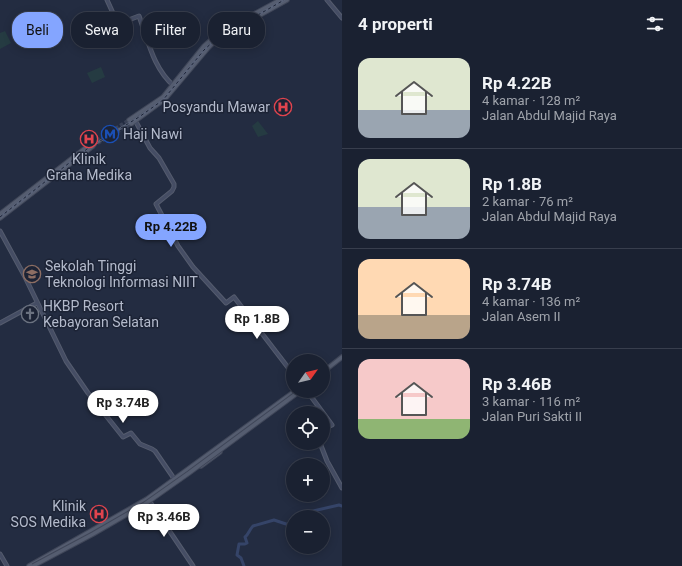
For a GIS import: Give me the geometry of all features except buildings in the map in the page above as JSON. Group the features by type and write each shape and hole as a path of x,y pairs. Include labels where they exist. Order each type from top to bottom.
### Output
{"main road":[{"path":"174,86 204,46 213,38 228,28 280,0"},
{"path":"130,122 159,100 174,86 218,39 287,0"},
{"path":"0,214 92,145"},
{"path":"0,218 36,187"},
{"path":"330,367 342,358"},
{"path":"33,565 150,502 289,398"},
{"path":"33,565 145,502 289,398"},
{"path":"130,512 176,482"}],"street":[{"path":"107,0 118,24 139,16 154,58 164,76 174,86"},
{"path":"327,0 342,18"},
{"path":"134,119 150,148 159,158 174,184 172,191 156,204 178,246 194,267 226,303 234,297 286,365"},
{"path":"0,231 16,258 66,361 88,393 123,437 131,433 140,444 154,450 176,482"},
{"path":"0,324 37,303"},
{"path":"323,450 342,488"},
{"path":"150,502 193,566"},
{"path":"0,554 7,566"}],"shaded area":[{"path":"5,31 11,43 0,49 0,33"},
{"path":"101,67 105,77 92,83 87,73"},
{"path":"258,121 268,134 258,137 252,126"}],"waterway":[{"path":"317,510 339,505 342,506"},
{"path":"244,566 241,558 237,555 239,544 247,543 245,537 253,526 274,520 286,524"}],"tunnel":[{"path":"92,143 129,120"},
{"path":"93,146 131,124"}],"railway":[{"path":"0,217 87,149 139,117 163,100 204,50 216,39 284,0"}],"place":[{"name":"Posyandu Mawar","path":"283,107"},
{"name":"Haji Nawi","path":"110,134"},
{"name":"Klinik Graha Medika","path":"89,139"},
{"name":"Sekolah Tinggi Teknologi Informasi NIIT","path":"32,274"},
{"name":"HKBP Resort Kebayoran Selatan","path":"30,314"},
{"name":"Klinik SOS Medika","path":"99,514"}]}
